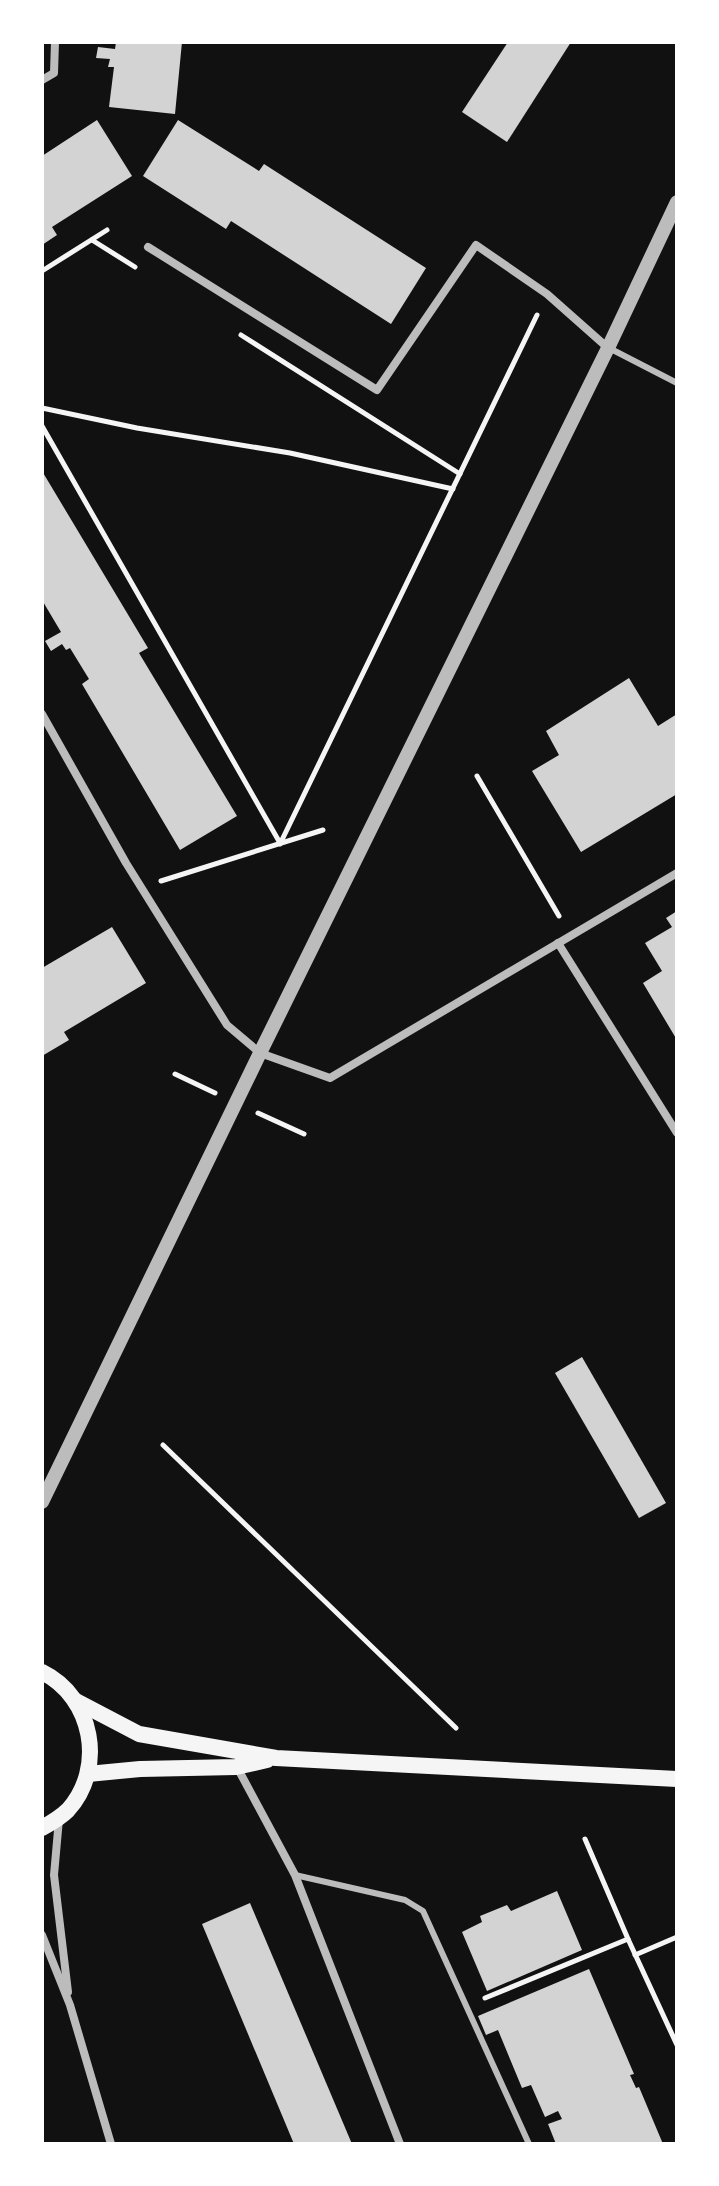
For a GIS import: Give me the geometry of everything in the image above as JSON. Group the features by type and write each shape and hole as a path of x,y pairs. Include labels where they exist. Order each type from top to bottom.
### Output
{"main road":[{"path":"42,1672 65,1687 76,1701 87,1724 91,1749 88,1774 77,1798 59,1818 42,1828"},
{"path":"76,1701 139,1734 276,1758 677,1779"},
{"path":"88,1774 140,1769 236,1767 276,1758"}],"street":[{"path":"42,80 54,73 55,42"},
{"path":"42,1502 677,202"},
{"path":"148,247 377,390 476,245 547,294 608,348"},
{"path":"42,714 141,887 227,1025 260,1053 330,1078 677,873"},
{"path":"558,943 677,1133"},
{"path":"236,1767 295,1875 400,2144"},
{"path":"59,1818 54,1875 70,2005"},
{"path":"42,1935 70,2005 111,2144"}],"lane":[{"path":"608,348 677,383"},
{"path":"295,1875 405,1900 423,1911 529,2144"}],"path":[{"path":"42,271 107,230"},
{"path":"92,240 144,273"},
{"path":"280,844 537,315"},
{"path":"236,332 460,474"},
{"path":"42,408 137,428 290,453 453,489"},
{"path":"42,426 280,844"},
{"path":"477,776 559,916"},
{"path":"141,887 323,830"},
{"path":"175,1074 219,1095"},
{"path":"255,1112 304,1134"},
{"path":"163,1445 456,1728"},
{"path":"585,1839 677,2045"},
{"path":"635,1955 677,1937"},
{"path":"466,2006 628,1939"}],"building":[{"path":"116,42 182,42 175,114 109,107 114,67 108,67 110,59 96,58 98,47 115,49"},
{"path":"508,42 571,42 507,142 462,112"},
{"path":"97,120 132,176 52,227 57,235 42,245 42,156"},
{"path":"178,120 259,171 264,164 426,268 391,324 231,221 226,229 143,176"},
{"path":"42,471 148,648 139,653 237,816 180,850 82,684 89,679 70,648 66,650 62,644 51,651 45,641 61,632 42,600"},
{"path":"629,678 658,726 677,714 677,794 581,852 532,771 559,755 546,731"},
{"path":"677,911 677,1040 643,983 662,971 645,943 672,927 666,918"},
{"path":"112,927 146,983 64,1032 69,1040 42,1056 42,968"},
{"path":"582,1357 666,1503 639,1518 555,1373"},
{"path":"557,1891 582,1950 487,1991 462,1932 482,1922 480,1916 507,1905 511,1911"},
{"path":"250,1903 352,2144 294,2144 202,1924"},
{"path":"589,1969 634,2074 630,2075 636,2088 639,2087 663,2144 556,2144 548,2124 562,2119 558,2111 545,2117 531,2085 522,2088 498,2030 486,2035 478,2016"}]}
